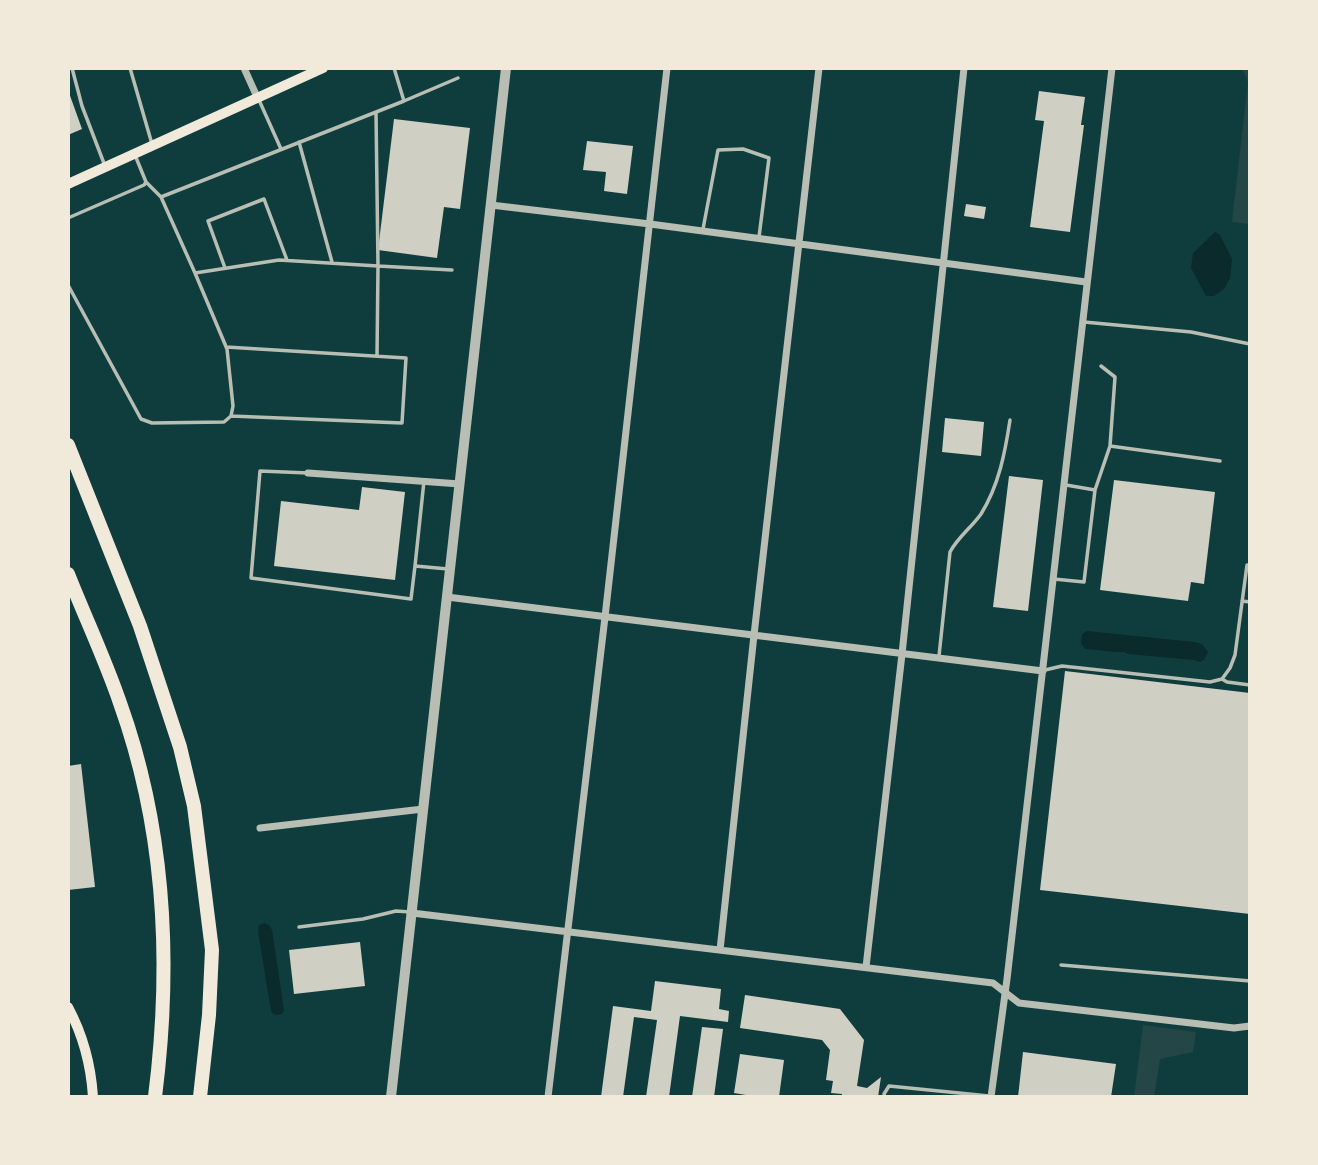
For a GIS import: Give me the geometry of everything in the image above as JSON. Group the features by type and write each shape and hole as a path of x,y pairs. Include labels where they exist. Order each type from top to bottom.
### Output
{"highway":[{"path":"68,445 140,626 180,747 194,806 212,950 209,1014 200,1097"},
{"path":"68,574 120,704 143,782 158,859 164,929 164,985 155,1097"}],"main road":[{"path":"68,184 323,68"},
{"path":"68,1007 75,1020 88,1062 93,1097"}],"street":[{"path":"244,68 258,99"},
{"path":"391,1097 506,68"},
{"path":"548,1097 667,68"},
{"path":"720,950 819,68"},
{"path":"866,967 964,68"},
{"path":"991,1097 1112,68"},
{"path":"491,205 1086,282"},
{"path":"309,473 460,484"},
{"path":"447,597 1043,671"},
{"path":"260,828 423,809"},
{"path":"412,913 993,984 1019,1003 1234,1028 1250,1026"}],"lane":[{"path":"72,68 82,106 105,167"},
{"path":"130,68 153,145"},
{"path":"394,68 404,101"},
{"path":"161,197 458,78"},
{"path":"258,99 281,149"},
{"path":"376,113 377,356"},
{"path":"299,142 332,262"},
{"path":"702,231 718,150 743,149 769,158 759,239"},
{"path":"68,285 141,419 152,423 224,422 231,416 233,406 226,347 161,197 146,183 134,153"},
{"path":"68,218 146,183"},
{"path":"225,268 208,221 264,199 286,260"},
{"path":"195,272 279,260 452,270"},
{"path":"1082,322 1191,332 1250,344"},
{"path":"226,347 406,358 402,423 231,416"},
{"path":"1053,579 1084,582 1095,490 1110,446 1115,377 1101,366"},
{"path":"939,658 950,552 990,498 1004,460 1010,420"},
{"path":"1110,446 1220,461"},
{"path":"309,473 260,471 251,578 411,599 425,481"},
{"path":"1064,485 1095,490"},
{"path":"1222,680 1235,655 1247,565 1250,566"},
{"path":"415,566 450,569"},
{"path":"1242,601 1250,603"},
{"path":"1043,671 1062,666 1210,682 1222,680 1250,685"},
{"path":"299,927 363,919 396,911 412,913"},
{"path":"1061,965 1250,981"},
{"path":"885,1097 889,1086 991,1097"}],"shaded area":[{"path":"1242,68 1250,68 1249,224 1232,222 1248,82"},
{"path":"1215,232 1220,235 1232,259 1230,278 1225,288 1214,296 1206,296 1191,268 1193,253"},
{"path":"1087,631 1194,642 1202,644 1208,652 1200,662 1085,649 1081,643 1082,634"},
{"path":"264,923 272,930 284,1010 279,1015 271,1011 258,931 259,925"},
{"path":"1143,1025 1196,1032 1193,1052 1160,1059 1154,1097 1134,1097"}],"building":[{"path":"68,90 82,129 68,135"},
{"path":"1039,91 1085,97 1070,232 1030,227 1044,121 1035,120"},
{"path":"394,119 470,128 460,209 444,207 437,258 378,250"},
{"path":"587,141 633,146 627,194 604,191 606,172 583,170"},
{"path":"966,204 986,207 984,219 964,216"},
{"path":"945,418 984,422 981,456 942,452"},
{"path":"1009,476 1043,480 1028,611 993,607"},
{"path":"1114,480 1215,492 1204,584 1191,582 1188,601 1100,590"},
{"path":"362,487 405,492 395,580 274,566 281,501 359,510"},
{"path":"1065,671 1250,693 1250,914 1040,890"},
{"path":"81,764 95,887 68,890 68,766"},
{"path":"360,942 365,986 294,994 289,950"},
{"path":"655,981 721,989 719,1009 729,1011 728,1022 680,1016 669,1097 646,1097 657,1020 634,1017 623,1097 601,1097 613,1006 651,1011"},
{"path":"745,995 840,1009 864,1040 857,1086 867,1088 881,1077 878,1097 842,1097 842,1094 831,1093 833,1081 826,1080 830,1050 822,1040 740,1028"},
{"path":"702,1027 723,1029 714,1097 692,1097"},
{"path":"1023,1052 1116,1064 1111,1097 1018,1097"},
{"path":"740,1054 784,1060 779,1097 734,1093"}]}
